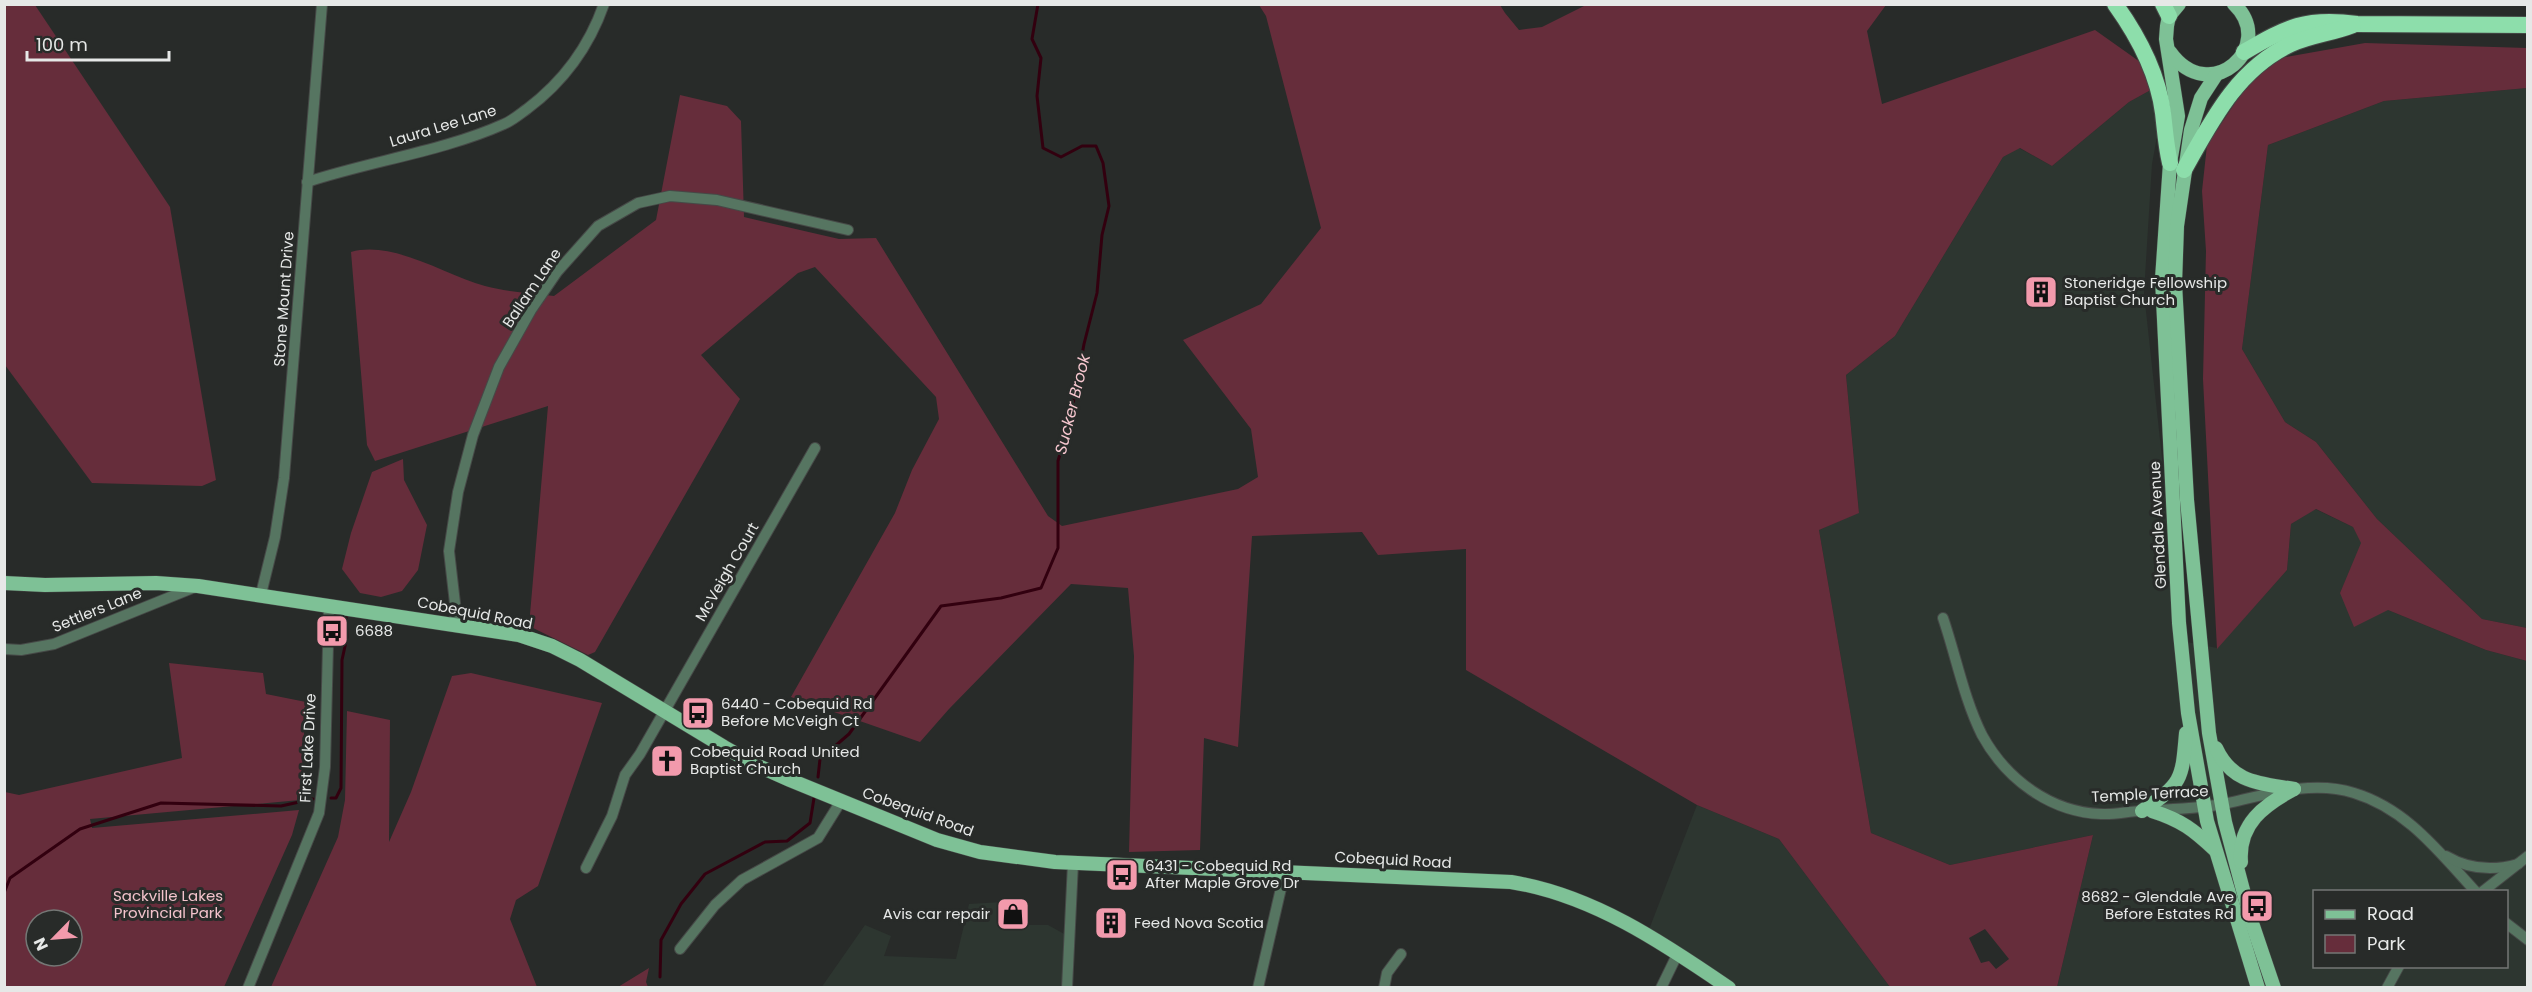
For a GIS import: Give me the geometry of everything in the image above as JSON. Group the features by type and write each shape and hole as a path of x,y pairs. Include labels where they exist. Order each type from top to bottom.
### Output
{"highway":[{"path":"2115,4 2128,22 2147,58 2163,113 2164,139 2177,167 2233,91 2263,60 2292,44 2357,24"},
{"path":"2244,52 2276,33 2303,23 2331,20 2357,24 2528,25"}],"main road":[{"path":"2239,7 2246,21 2248,35 2244,52"},
{"name":"Glendale Avenue","path":"2170,8 2166,39 2170,52 2178,116 2175,284 2187,500 2209,732 2222,804 2251,920 2274,987"},
{"path":"2170,52 2178,63 2189,71 2202,75 2216,75"},
{"name":"Glendale Avenue","path":"2244,52 2229,69 2216,75 2198,107 2177,167 2162,279 2179,623 2188,713 2215,850 2258,987"},
{"name":"Cobequid Road","path":"4,583 45,585 156,583 198,586 519,635 552,646 580,660 756,765 915,832 980,852 1073,863 1511,882 1540,886 1603,911 1678,953 1729,987"},
{"path":"2147,811 2176,783 2183,766 2188,713"},
{"path":"2209,732 2224,764 2240,778 2294,789"},
{"path":"2242,882 2242,839 2251,821 2267,804 2294,789"},
{"path":"2147,811 2185,824 2215,850"}],"street":[{"name":"Stone Mount Drive","path":"261,594 284,478 296,358 307,182 322,4"},
{"name":"Laura Lee Lane","path":"307,182 344,170 450,143 506,124 545,96 580,57 604,4"},
{"name":"Ballam Lane","path":"454,624 456,612 448,551 458,492 473,435 499,367 531,310 557,272 598,225 638,203 670,196 717,200 848,230"},
{"name":"McVeigh Court","path":"586,868 612,816 629,767 640,754 816,448"},
{"name":"Settlers Lane","path":"4,649 21,650 54,644 198,586"},
{"name":"First Lake Drive","path":"248,987 319,813 325,767 329,605"},
{"name":"Temple Terrace","path":"1943,618 1982,733 2007,771 2048,801 2070,810 2102,814 2205,808 2294,789 2318,787 2352,792 2375,801 2411,823 2475,890"},
{"path":"680,949 715,905 742,880 818,838 841,801"},
{"path":"2438,851 2461,864 2478,867 2500,869 2518,864"},
{"path":"2483,890 2528,856"},
{"path":"1067,987 1073,863"},
{"path":"1258,987 1286,872"},
{"path":"2508,925 2528,940"},
{"path":"1661,987 1678,953"},
{"path":"1384,987 1388,973 1401,954"},
{"path":"2387,987 2398,968"}],"shaded area":[{"path":"2167,81 2152,164 2144,293 2182,641 2217,648 2287,570 2291,524 2315,509 2353,527 2362,543 2340,593 2486,650 2527,661 2527,987 2057,987 2093,835 1950,865 1871,833 1819,530 1859,512 1846,375 1895,336 2003,157 2019,148 2052,166 2129,102"},
{"path":"2527,88 2527,628 2482,619 2377,519 2316,442 2285,422 2242,349 2268,145 2384,101"},
{"path":"1697,805 1779,839 1890,987 1717,987 1645,940"},
{"path":"1002,902 1003,925 1048,925 1066,935 1062,987 821,988 865,925 891,936 884,956 956,959 969,904"}],"green space":[{"path":"5,4 35,5 170,207 216,480 202,486 92,483 5,365"},
{"path":"1259,5 1500,5 1519,30 1542,27 1586,5 1886,5 1867,31 1882,104 2095,30 2167,81 2129,102 2052,166 2020,148 2003,157 1895,336 1846,375 1859,513 1819,530 1871,833 1950,865 2093,835 2057,987 1890,987 1779,839 1697,805 1466,670 1466,549 1378,555 1362,532 1252,536 1238,747 1204,738 1200,850 1129,852 1134,656 1128,588 1071,584 949,709 920,742 791,697 895,513 912,470 939,419 936,397 815,267 798,273 701,355 740,399 595,652 588,655 529,626 548,406 375,461 367,445 351,252 384,251 419,260 485,286 554,296 656,220 680,95 727,106 741,121 744,217 839,239 876,238 1048,516 1062,526 1238,489 1258,477 1251,429 1183,340 1261,304 1321,228 1266,16","holes":["1985,929 2009,959 1996,969 1989,961 1981,963 1969,938"]},
{"path":"2365,43 2527,48 2527,88 2384,101 2268,145 2242,349 2285,422 2316,442 2377,519 2482,619 2527,628 2527,661 2486,650 2388,610 2354,627 2340,593 2361,543 2353,527 2316,509 2291,524 2287,570 2217,649 2203,379 2206,251 2202,191 2207,145 2263,61"},
{"path":"403,459 404,480 427,525 418,570 402,591 381,597 360,593 342,569 351,533 372,472"},
{"name":"Sackville Lakes Provincial Park","path":"169,663 263,673 266,694 306,702 300,800 90,819 92,828 299,810 292,835 224,987 5,987 5,792 19,795 182,758"},
{"path":"471,673 602,703 538,886 516,900 510,919 537,987 271,987 338,837 345,800 347,711 390,720 389,842 411,792 452,676"},
{"path":"649,968 646,982 648,987 618,987"}],"waterway":[{"name":"Sucker Brook","path":"818,777 820,759 849,734 941,606 1001,598 1041,588 1058,548 1058,461 1071,415 1084,344 1097,293 1102,235 1109,206 1103,163 1096,146 1082,146 1061,157 1043,148 1037,96 1041,58 1032,39 1038,4"},
{"path":"331,798 336,798 341,788 342,660 347,637 346,617"},
{"name":"Sucker Brook","path":"660,977 661,940 681,904 705,874 765,842 787,841 810,823 814,798"},
{"path":"4,893 10,878 80,829 161,803 281,806 313,799"}],"place":[{"name":"Stoneridge Fellowship Baptist Church","path":"2041,292"},
{"name":"6688","path":"332,631"},
{"name":"6440 - Cobequid Rd Before McVeigh Ct","path":"698,713"},
{"name":"Cobequid Road United Baptist Church","path":"667,761"},
{"name":"6431 - Cobequid Rd After Maple Grove Dr","path":"1122,875"},
{"name":"8682 - Glendale Ave Before Estates Rd","path":"2257,906"},
{"name":"Avis car repair","path":"1013,914"},
{"name":"Feed Nova Scotia","path":"1111,923"}]}
